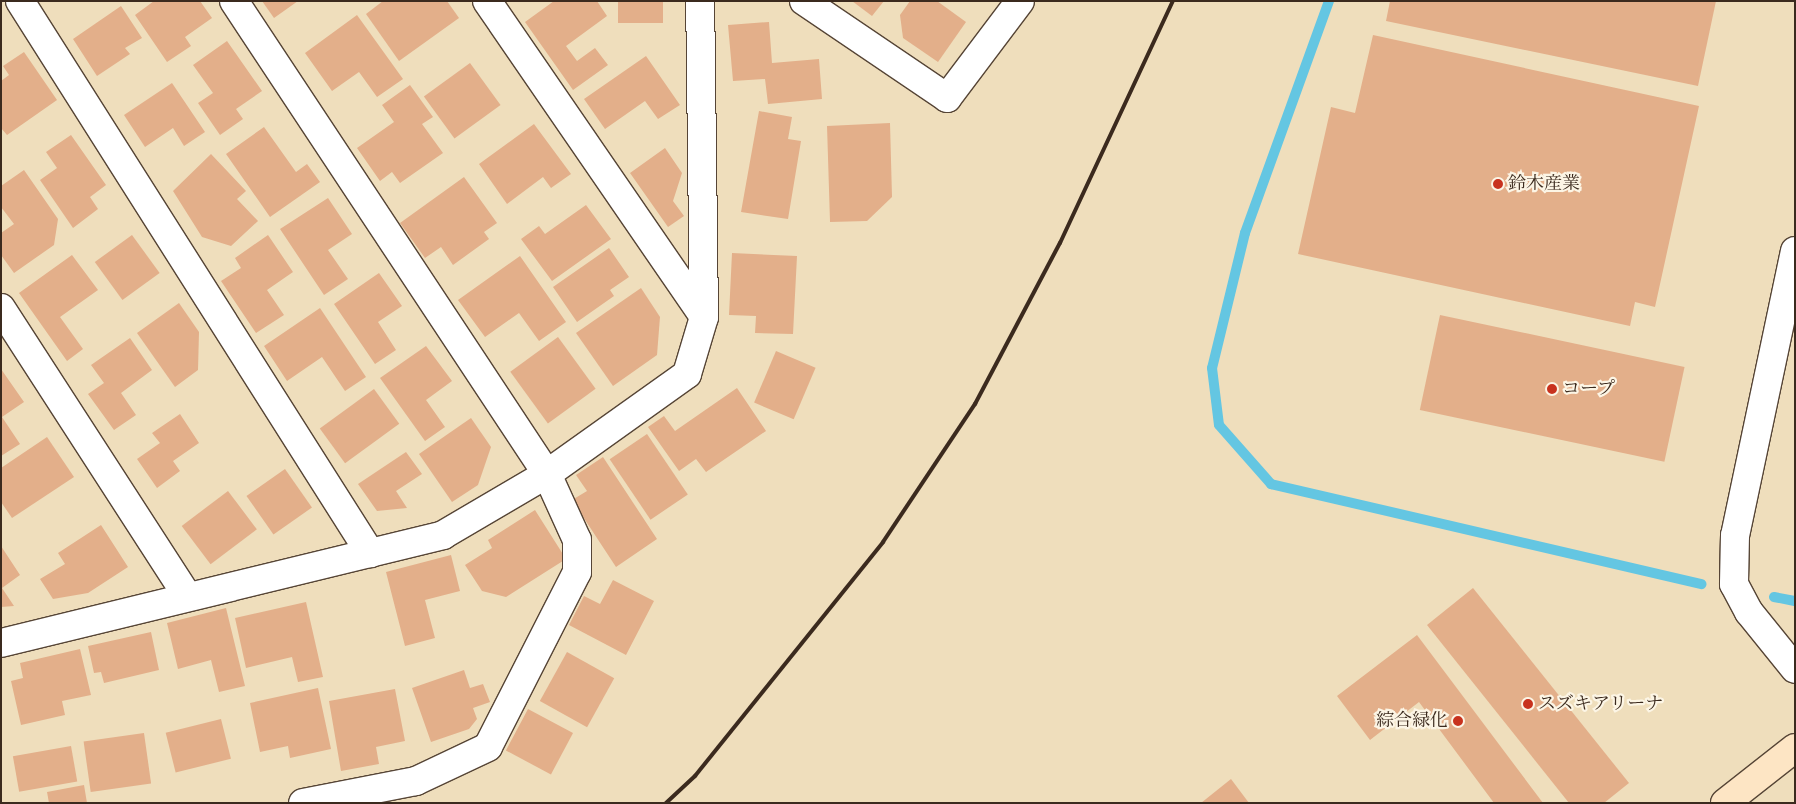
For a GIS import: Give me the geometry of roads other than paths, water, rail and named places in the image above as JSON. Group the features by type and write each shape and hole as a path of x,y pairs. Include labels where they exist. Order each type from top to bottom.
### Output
{"main road":[{"path":"1725,803 1795,748"}],"street":[{"path":"20,1 370,553"},
{"path":"234,1 547,474 577,540 577,572 488,747 416,781 303,803"},
{"path":"487,1 704,317"},
{"path":"1,643 443,535 547,474 686,374 704,317 700,1"},
{"path":"804,1 947,98 1020,1"},
{"path":"1795,251 1735,535 1734,584 1749,612 1795,669"},
{"path":"1,308 188,597"}],"waterway":[{"path":"1329,1 1245,233 1212,368 1219,425 1271,484 1702,584"},
{"path":"1774,597 1795,601"}],"railway":[{"path":"666,803 695,776 883,542 975,404 1060,243 1173,1"}],"place":[{"name":"鈴木産業","path":"1498,184"},
{"name":"コープ","path":"1552,389"},
{"name":"スズキアリーナ","path":"1528,704"},
{"name":"綜合緑化","path":"1458,721"}]}
